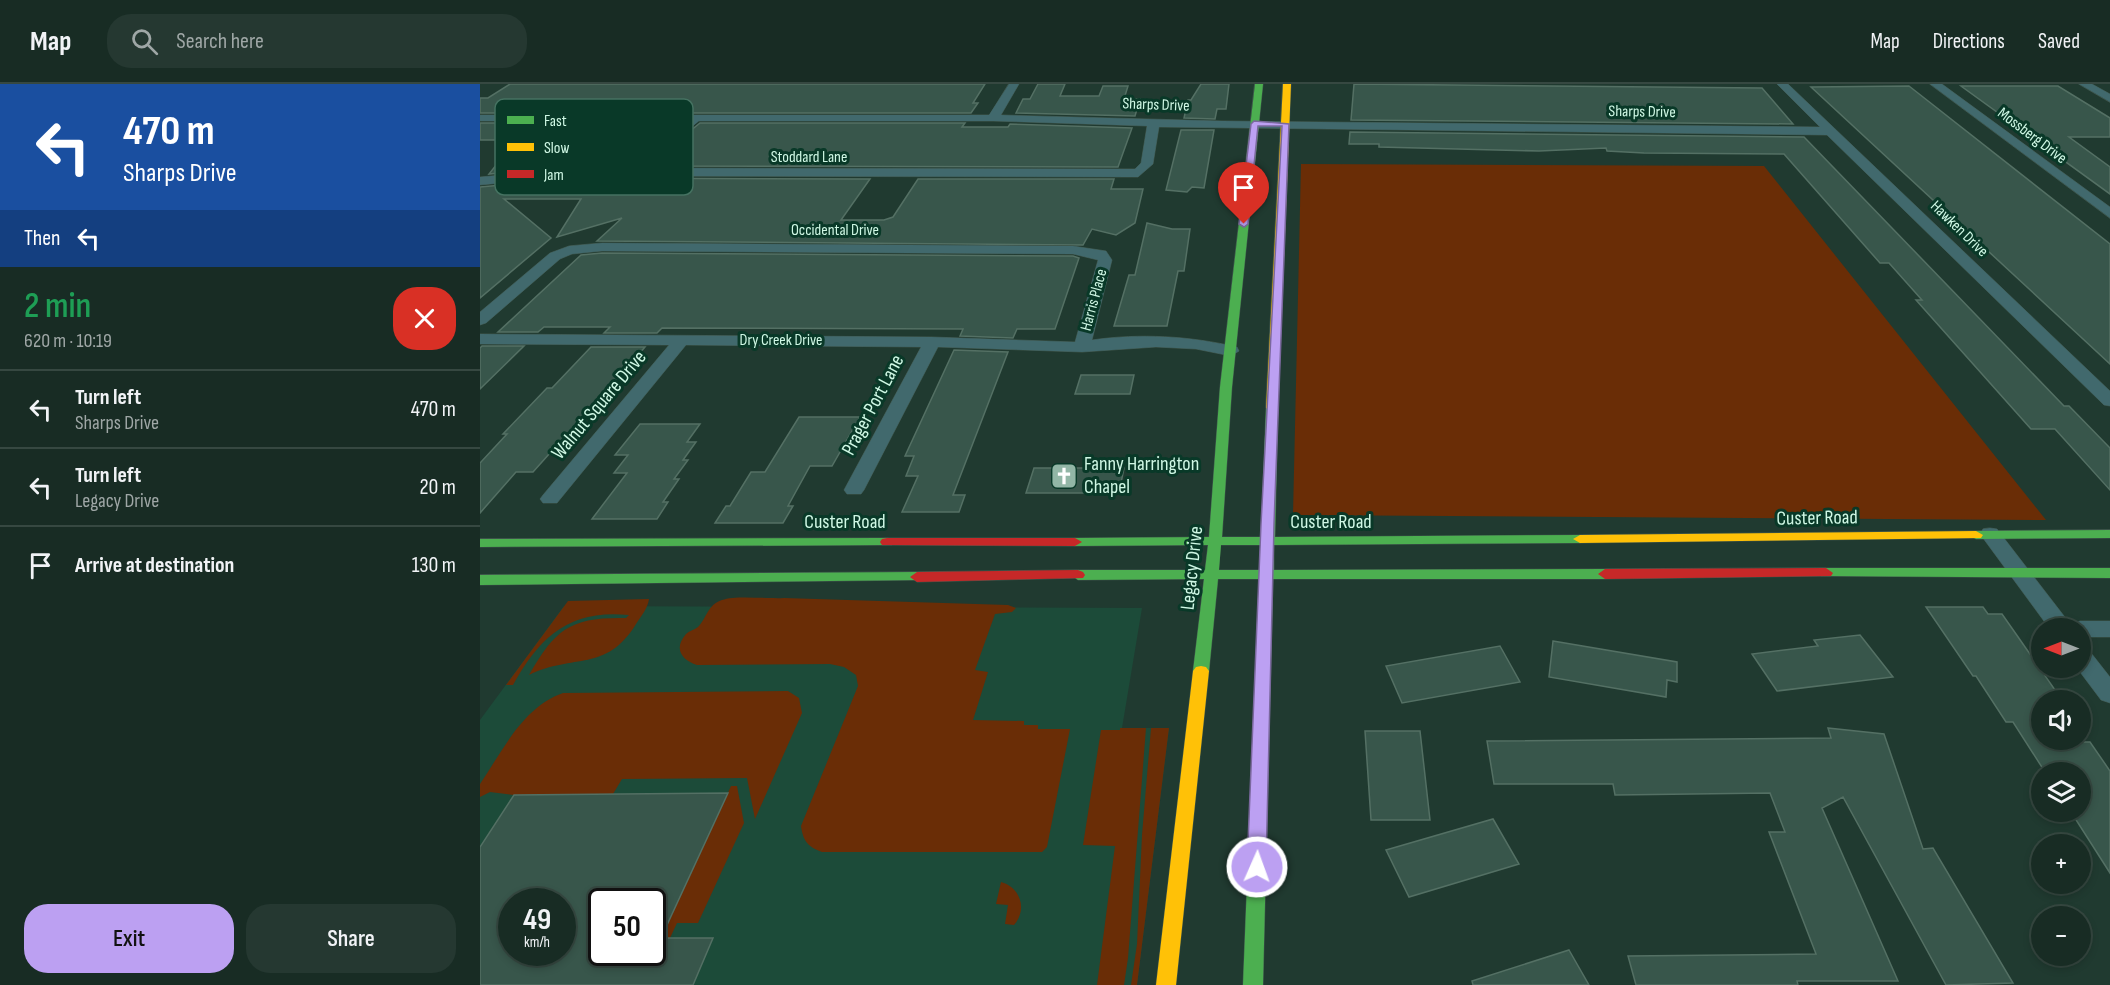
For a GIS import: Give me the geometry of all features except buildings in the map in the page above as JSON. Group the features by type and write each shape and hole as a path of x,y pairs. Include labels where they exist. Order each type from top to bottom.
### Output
{"main road":[{"name":"Legacy Drive","path":"1166,985 1236,351 1259,84"},
{"path":"1253,985 1267,542 1270,352 1287,84"},
{"name":"Custer Road","path":"480,543 1652,540 2110,534"},
{"path":"1652,540 1667,574"},
{"path":"694,579 717,542"},
{"path":"480,580 1266,574 2110,573"}],"street":[{"path":"993,118 1014,84"},
{"name":"Hawken Drive","path":"1782,84 2110,401"},
{"name":"Mossberg Drive","path":"1935,84 2110,214"},
{"path":"2084,84 2110,99"},
{"name":"Sharps Drive","path":"696,118 993,118 1254,124 1831,131"},
{"name":"Stoddard Lane","path":"693,174 1138,173 1147,164 1154,121"},
{"name":"Stoddard Lane","path":"480,181 495,179"},
{"name":"Occidental Drive","path":"480,320 542,265 569,250 602,247 1061,249 1101,254"},
{"name":"Harris Place","path":"1082,346 1105,266 1101,254"},
{"name":"Dry Creek Drive","path":"480,339 932,342 1082,346 1100,355 1201,357 1236,351"},
{"name":"Walnut Square Drive","path":"550,499 682,340"},
{"name":"Prager Port Lane","path":"854,490 932,342"},
{"path":"1990,534 2017,573 2053,618"},
{"path":"2091,629 2110,629"},
{"path":"2091,669 2110,694"}],"shaded area":[{"path":"1301,164 1764,166 2046,520 1293,515"},
{"path":"735,598 1008,605 1016,608 1012,612 995,614 975,670 988,672 973,720 1024,721 1024,725 1038,725 1038,729 1070,729 1047,847 1042,852 822,852 810,846 803,836 801,826 858,686 856,675 844,667 830,664 697,665 687,660 680,649 682,639 698,627 710,608 717,602"},
{"path":"649,599 646,609 636,624 613,650 588,660 560,665 529,675 548,646 567,628 591,620 626,618 629,615 608,614 573,622 559,629 546,640 523,668 513,685 506,685 568,601"},
{"path":"564,606 1142,608 1122,728 1169,728 1137,985 480,985 480,720"},
{"path":"788,691 799,698 802,713 755,819 747,778 622,779 613,794 514,795 490,792 480,797 480,784 515,731 536,708 563,693"},
{"path":"1120,728 1146,728 1128,958 1124,985 1097,985 1115,846 1083,845 1101,730 1120,730"},
{"path":"1151,728 1169,728 1137,985 1131,985 1137,944 1142,835"},
{"path":"731,786 737,786 744,823 698,923 677,923 670,938 666,938 666,927"},
{"path":"1001,882 1013,889 1020,899 1021,912 1014,925 1005,924 1008,905 996,904"}],"traffic: fast":[{"path":"1201,671 1215,541 1226,387 1259,84"},
{"path":"1253,985 1272,408"},
{"path":"1976,535 2110,534"},
{"path":"1075,542 1580,539"},
{"path":"480,543 887,542"},
{"path":"1826,573 2110,573"},
{"path":"1078,575 1605,574"},
{"path":"480,580 917,577"}],"traffic: slow":[{"path":"1272,408 1287,84"},
{"path":"1580,539 1976,535"},
{"path":"1166,985 1201,671"}],"traffic: jam":[{"path":"887,542 1075,542"},
{"path":"1605,574 1826,573"},
{"path":"917,577 1078,575"}],"place":[{"name":"Fanny Harrington Chapel","path":"1064,476"}],"route":[{"path":"1244,224 1254,124 1286,124 1267,524 1257,867"}]}
